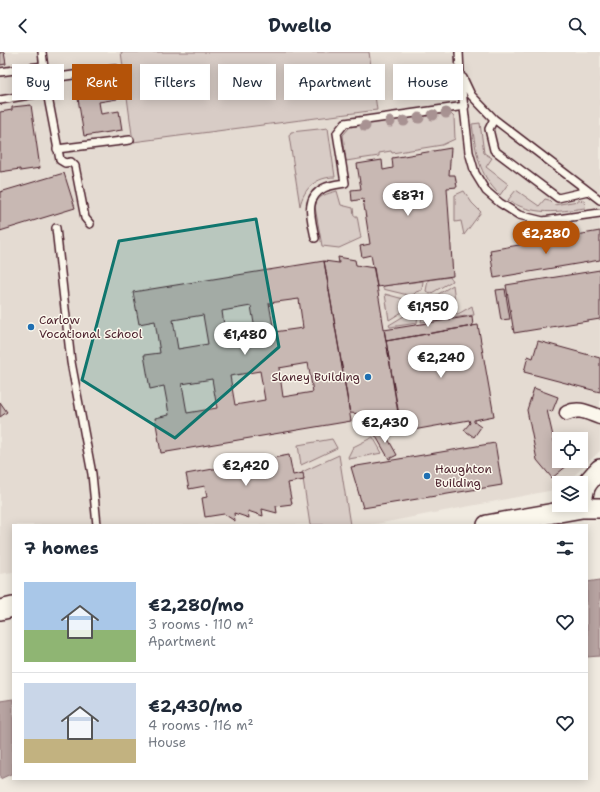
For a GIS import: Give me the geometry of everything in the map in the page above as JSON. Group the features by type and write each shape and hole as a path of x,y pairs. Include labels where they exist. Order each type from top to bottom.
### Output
{"main road":[{"path":"500,524 514,523 591,508 582,492 588,482 600,469"},
{"path":"0,610 12,607"}],"street":[{"path":"567,413 575,410 584,411 600,417"}],"lane":[{"path":"42,52 44,64"},
{"path":"459,52 460,64"},
{"path":"0,72 12,70"},
{"path":"463,79 471,95 494,119 600,200"},
{"path":"0,100 12,98"},
{"path":"463,98 469,152 475,173 486,191 500,203 520,215 543,220 600,212"},
{"path":"48,100 60,160 65,163 71,162 75,166 84,218 90,224"},
{"path":"315,238 310,205 314,195 324,188 346,183 337,134 345,124 464,106"},
{"path":"494,119 489,129 494,150 558,198 588,191"},
{"path":"57,149 130,140"},
{"path":"56,228 70,355 92,474 97,524"}],"highlighted area":[{"path":"256,219 279,347 175,438 82,380 119,241"}],"shaded area":[{"path":"0,52 600,52 600,451 588,462 588,432 552,432 552,468 582,468 573,476 552,476 552,490 376,524 12,524 12,572 0,574"},
{"path":"121,52 369,52 371,64 284,64 284,100 376,100 377,110 133,142 127,100 132,100 132,64 123,64"},
{"path":"444,111 449,112 454,117 455,139 442,145 392,153 391,151 379,153 379,156 346,161 343,135 350,127"},
{"path":"480,123 484,153 492,158 486,167 508,184 500,195 487,179 479,162 472,124"},
{"path":"328,128 335,177 322,179 312,185 304,194 300,206 289,136 291,132"},
{"path":"516,190 539,206 545,199 549,200 554,205 584,200 585,208 545,212 527,209 508,200"},
{"path":"337,191 341,205 353,208 354,216 357,216 361,238 339,248 322,246 315,207 320,197"},
{"path":"464,191 472,203 481,212 464,235 461,221 455,222 455,195"},
{"path":"450,277 452,281 430,294 426,291 428,280"},
{"path":"423,281 422,290 416,292 412,296 383,289 383,286"},
{"path":"453,285 456,308 433,302 432,298"},
{"path":"385,294 411,301 412,306 389,320"},
{"path":"472,306 474,315 421,322 423,313 432,307 458,314"},
{"path":"414,310 418,312 417,323 390,327 389,325"},
{"path":"373,437 382,453 349,459 348,457 353,447"},
{"path":"332,439 337,448 301,465 298,445"},
{"path":"339,455 350,524 310,524 302,472"},
{"path":"600,580 600,656 588,657 588,582"},
{"path":"12,699 12,773 0,779 0,701"}],"building":[{"path":"0,52 4,52 6,64 0,65"},
{"path":"78,100 111,100 99,102 101,114 119,111 122,130 84,136"},
{"path":"31,105 40,168 0,172 0,112 12,110 12,107"},
{"path":"451,148 449,175 455,175 457,187 447,188 453,276 377,287 371,255 362,257 360,246 370,244 363,199 352,201 351,190 361,189 357,164 382,160 383,170 393,168 392,158"},
{"path":"64,173 75,208 0,231 0,192"},
{"path":"600,231 600,260 494,278 490,250"},
{"name":"Slaney Building","path":"338,257 355,260 356,265 374,268 399,419 382,417 363,429 361,414 350,413 324,261 339,263"},
{"path":"324,261 351,421 161,453 155,418 169,415 167,402 164,386 150,389 144,355 160,353 155,321 139,324 133,292","holes":["299,299 303,328 274,332 269,303","251,306 256,335 226,340 222,311","203,315 208,344 178,349 173,320","308,363 313,392 283,397 279,368","260,371 265,400 235,405 230,376","212,379 217,408 187,413 182,384"]},
{"path":"600,270 600,319 514,333 506,285"},
{"path":"505,289 510,319 501,320 496,290"},
{"path":"472,316 473,326 386,341 384,330"},
{"path":"478,325 494,416 474,420 474,422 481,427 474,437 464,430 470,423 469,420 402,432 386,341"},
{"path":"538,341 600,358 600,392 524,372 528,356 533,358"},
{"path":"534,388 558,397 552,412 547,410 552,432 552,468 564,468 554,476 552,476 552,478 537,460 527,410"},
{"path":"0,402 7,412 0,417"},
{"path":"382,428 397,455 389,459 374,433"},
{"name":"Haughton Building","path":"495,443 502,485 363,508 351,467"},
{"path":"289,455 293,475 303,473 304,480 288,483 292,504 276,506 277,513 262,509 263,516 248,511 249,518 234,513 235,521 224,514 205,517 202,498 207,497 205,486 189,489 186,474"}],"place":[{"name":"Carlow Vocational School","path":"31,327"},
{"name":"Slaney Building","path":"368,377"},
{"name":"Haughton Building","path":"427,476"}]}
